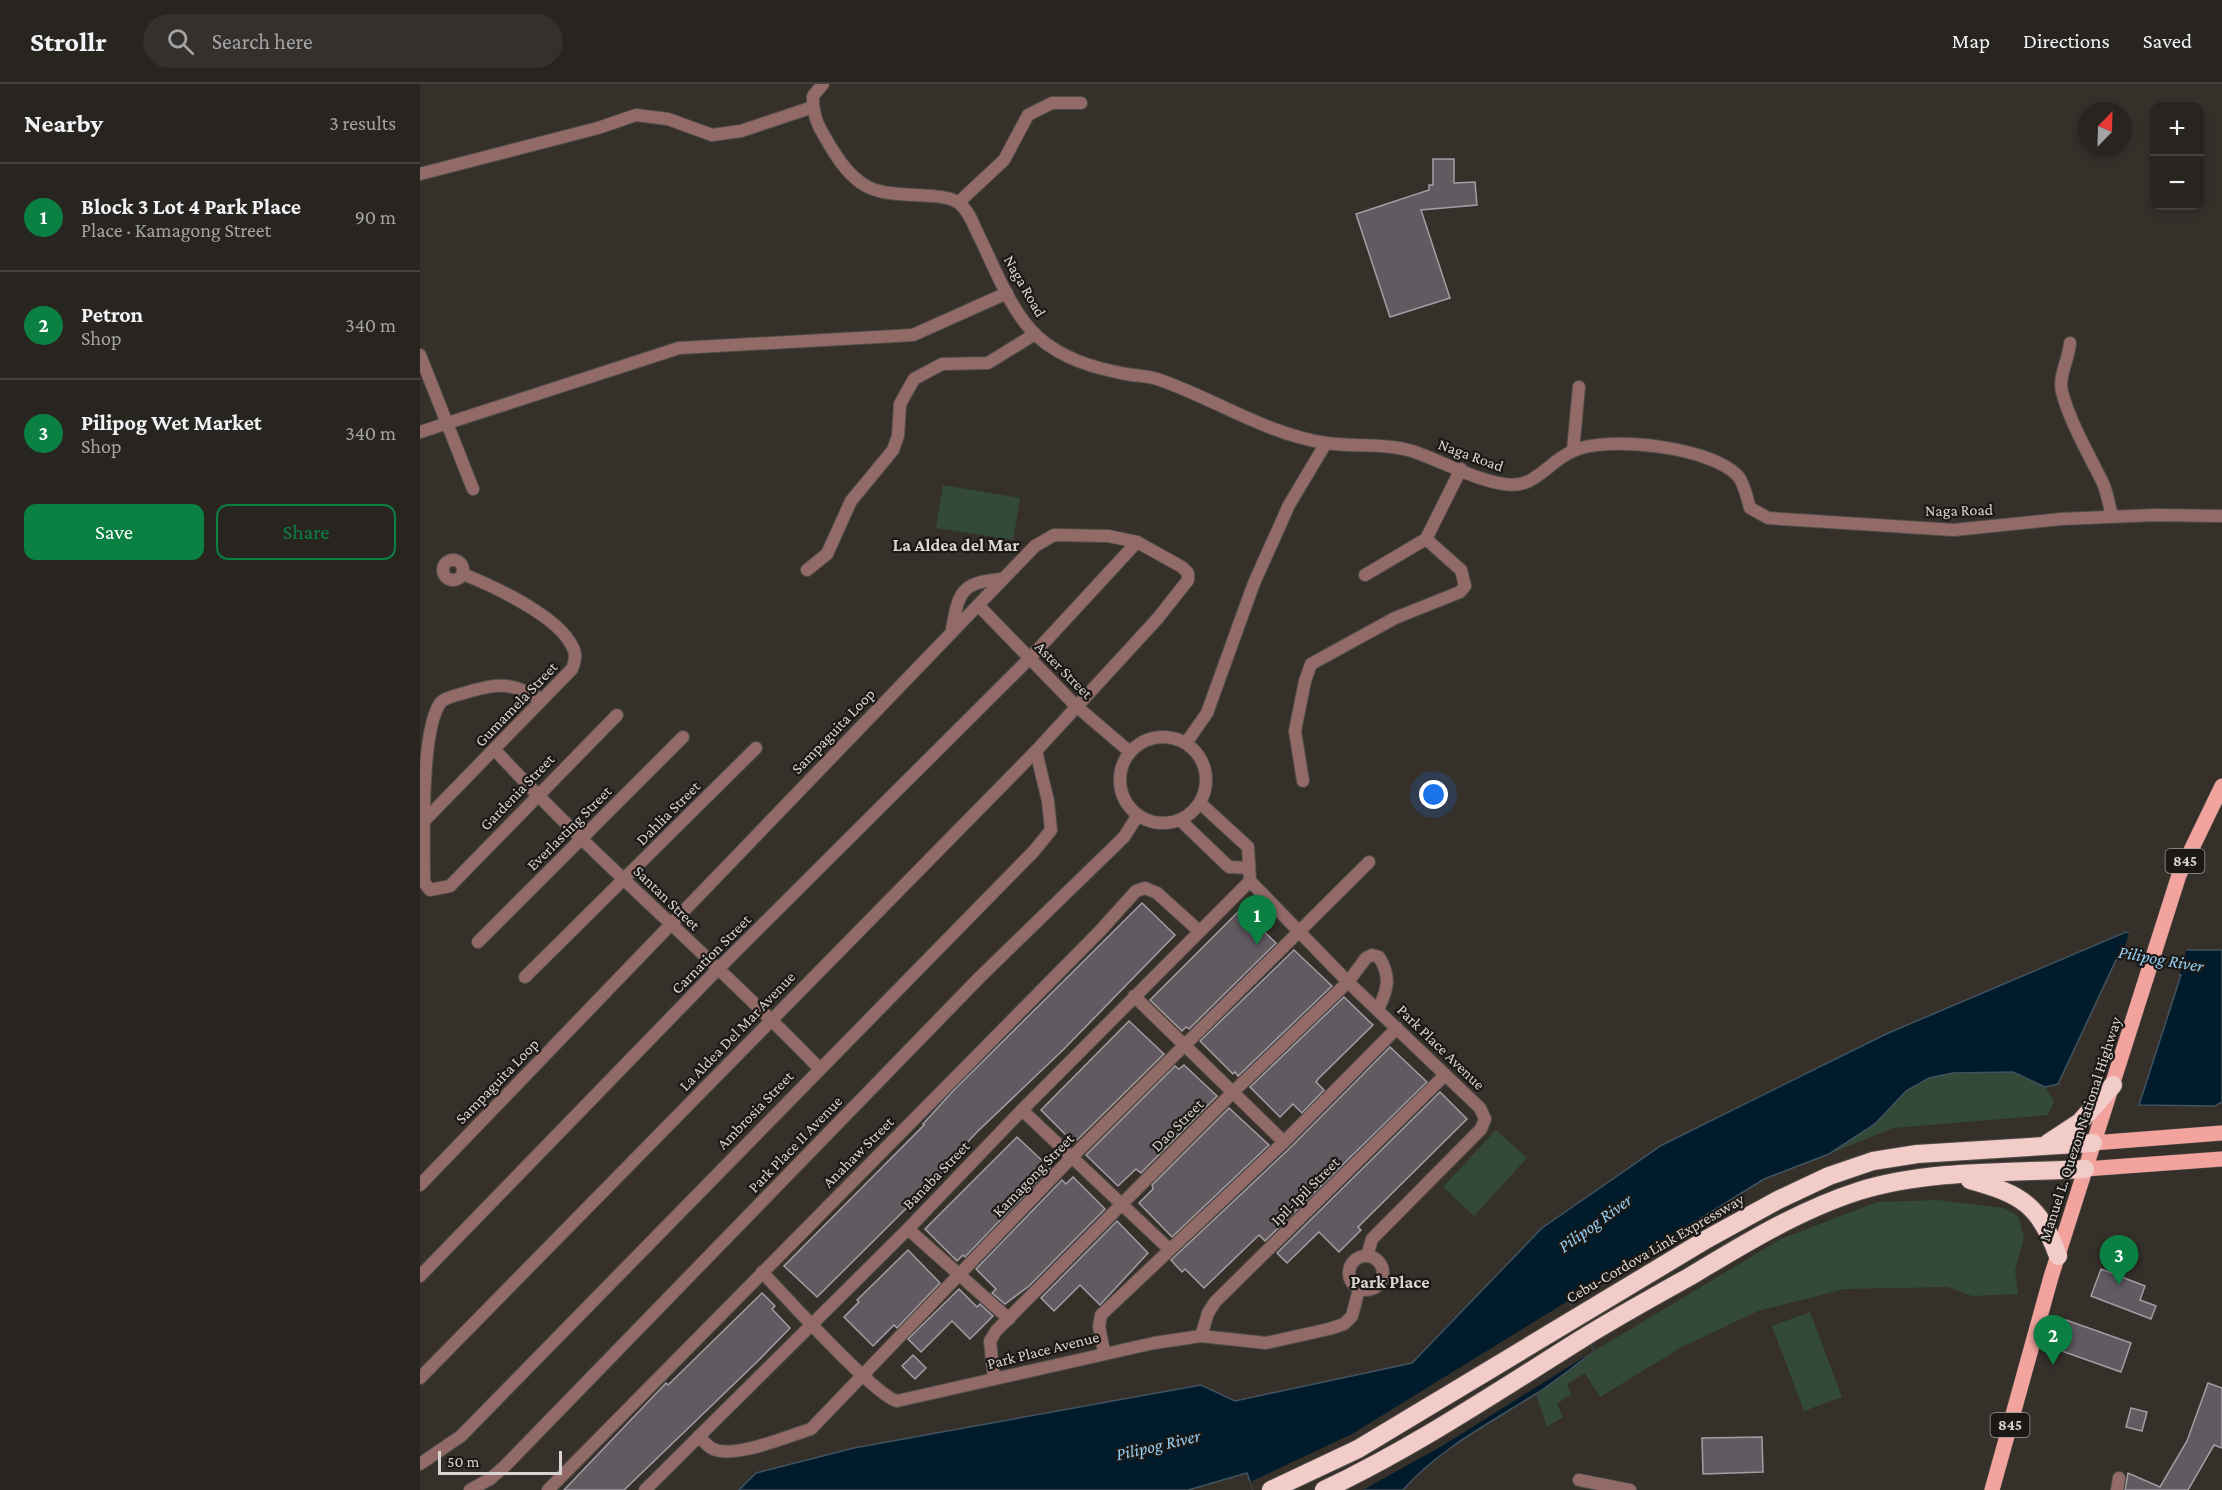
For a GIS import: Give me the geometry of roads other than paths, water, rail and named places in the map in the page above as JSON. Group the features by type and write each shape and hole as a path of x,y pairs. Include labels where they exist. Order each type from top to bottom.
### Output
{"highway":[{"path":"2041,1146 2061,1136 2080,1122 2113,1084"},
{"name":"Cebu-Cordova Link Expressway","path":"1271,1490 1358,1449 1575,1316 1778,1200 1845,1170 1917,1154 2093,1143"},
{"path":"1324,1490 1367,1470 1430,1434 1586,1336 1719,1259 1823,1205 1880,1186 1957,1176 2085,1169"},
{"path":"1957,1176 2000,1189 2027,1203 2043,1221 2057,1258"}],"main road":[{"name":"Manuel L. Quezon National Highway","path":"1992,1490 2051,1277 2179,875 2222,786"},
{"path":"2093,1143 2222,1133"},
{"path":"2085,1169 2222,1159"}],"street":[{"path":"823,84 813,96 816,122 845,171 867,188 887,193 945,197 959,202 1004,160 1028,115 1052,103 1082,103"},
{"path":"420,174 598,128 636,115 668,118 712,135 741,131 813,107"},
{"name":"Naga Road","path":"959,202 968,214 1007,293 1035,334 1058,354 1099,369 1159,379 1234,415 1326,443 1374,445 1410,451 1498,483 1517,487 1533,481 1573,450 1633,442 1693,454 1738,476 1750,508 1768,518 1954,530 2112,516 2222,516"},
{"path":"420,432 679,348 913,335 1007,293"},
{"path":"807,570 827,554 851,501 893,450 898,436 900,404 914,379 942,364 988,363 1035,334"},
{"path":"2070,343 2069,358 2061,377 2062,392 2103,483 2112,516"},
{"path":"420,354 473,489"},
{"path":"1573,450 1579,387"},
{"path":"1186,743 1207,713 1254,583 1289,505 1326,443"},
{"path":"1365,575 1426,538 1461,469"},
{"name":"Sampaguita Loop","path":"420,1185 952,629 978,606 1000,579 1035,546 1054,536 1108,536 1137,542 1182,567 1188,573 1188,580 1158,618 1076,705"},
{"path":"1303,781 1295,731 1305,681 1311,664 1395,618 1460,592 1465,586 1461,570 1426,538"},
{"name":"Carnation Street","path":"420,1276 718,969 1029,659 1137,542"},
{"name":"Gumamela Street","path":"424,821 572,669 576,657 572,645 532,608 495,586 463,574"},
{"path":"952,629 955,613 965,590 975,582 1000,579"},
{"name":"Aster Street","path":"978,606 1076,705 1130,752"},
{"path":"424,821 422,799 425,756 432,716 442,700 506,684 541,699"},
{"name":"La Aldea Del Mar Avenue","path":"420,1378 1036,751 1076,705"},
{"name":"Gardenia Street","path":"424,821 424,882 430,890 450,886 617,715"},
{"name":"Everlasting Street","path":"478,942 683,737"},
{"path":"1159,737 1173,738 1186,743 1196,752 1205,770 1205,791 1200,803 1180,820 1155,823 1138,815 1126,803 1119,781 1120,770 1130,752 1145,741 1159,737"},
{"name":"Dahlia Street","path":"525,977 756,748"},
{"name":"Santan Street","path":"495,750 537,795 771,1019 819,1068"},
{"name":"Ambrosia Street","path":"420,1464 461,1436 1034,851 1051,830 1048,801 1036,751"},
{"name":"Park Place Avenue","path":"1200,803 1248,847 1249,874"},
{"name":"Park Place II Avenue","path":"470,1490 490,1479 505,1466 980,977 1124,837 1138,815"},
{"name":"Park Place Avenue","path":"1180,820 1229,867 1249,874 1297,930 1444,1076 1480,1108 1485,1119 1481,1129 1372,1239 1367,1256"},
{"name":"Kamagong Street","path":"699,1436 711,1448 722,1451 760,1445 811,1429 1072,1157 1297,930 1369,862"},
{"name":"Banaba Street","path":"645,1490 908,1228 1198,930 1249,874"},
{"name":"Anahaw Street","path":"548,1490 1100,932 1136,891 1151,890 1198,930"},
{"name":"Dao Street","path":"994,1378 990,1341 1009,1319 1233,1092 1348,982 1366,958 1372,955 1379,957 1388,984 1378,1009"},
{"path":"1134,996 1284,1142"},
{"path":"1104,1352 1099,1326 1101,1315 1284,1142 1397,1028"},
{"name":"Ipil-Ipil Street","path":"1202,1336 1208,1313 1215,1302 1444,1076"},
{"path":"1022,1110 1169,1250"},
{"path":"908,1228 1009,1319"},
{"path":"1367,1256 1380,1263 1383,1277 1374,1288 1359,1289 1351,1282 1349,1271 1353,1261 1367,1256"},
{"name":"Park Place Avenue","path":"762,1272 863,1376 889,1399 897,1401 906,1401 1104,1352 1202,1336 1266,1343 1337,1327 1352,1316 1359,1289"},
{"path":"1579,1480 1630,1490"}],"water":[{"name":"Pilipog River","path":"2126,932 2188,950 2222,950 2222,1102 2215,1106 2139,1105 2181,975 2117,958 2058,1084 2045,1087 2013,1072 1953,1073 1929,1078 1906,1091 1875,1124 1829,1154 1764,1179 1568,1301 1594,1351 1542,1390 1448,1450 1417,1475 1403,1490 1253,1490 1247,1473 1188,1490 739,1490 756,1473 854,1448 1201,1385 1235,1401 1412,1363 1542,1228 1662,1145 1886,1034"}],"place":[{"name":"Block 3 Lot 4 Park Place","path":"1257,945"},
{"name":"Pilipog Wet Market","path":"2119,1285"},
{"name":"Petron","path":"2053,1365"}],"district":[{"name":"La Aldea del Mar","path":"956,545"},
{"name":"Park Place","path":"1390,1282"}]}
